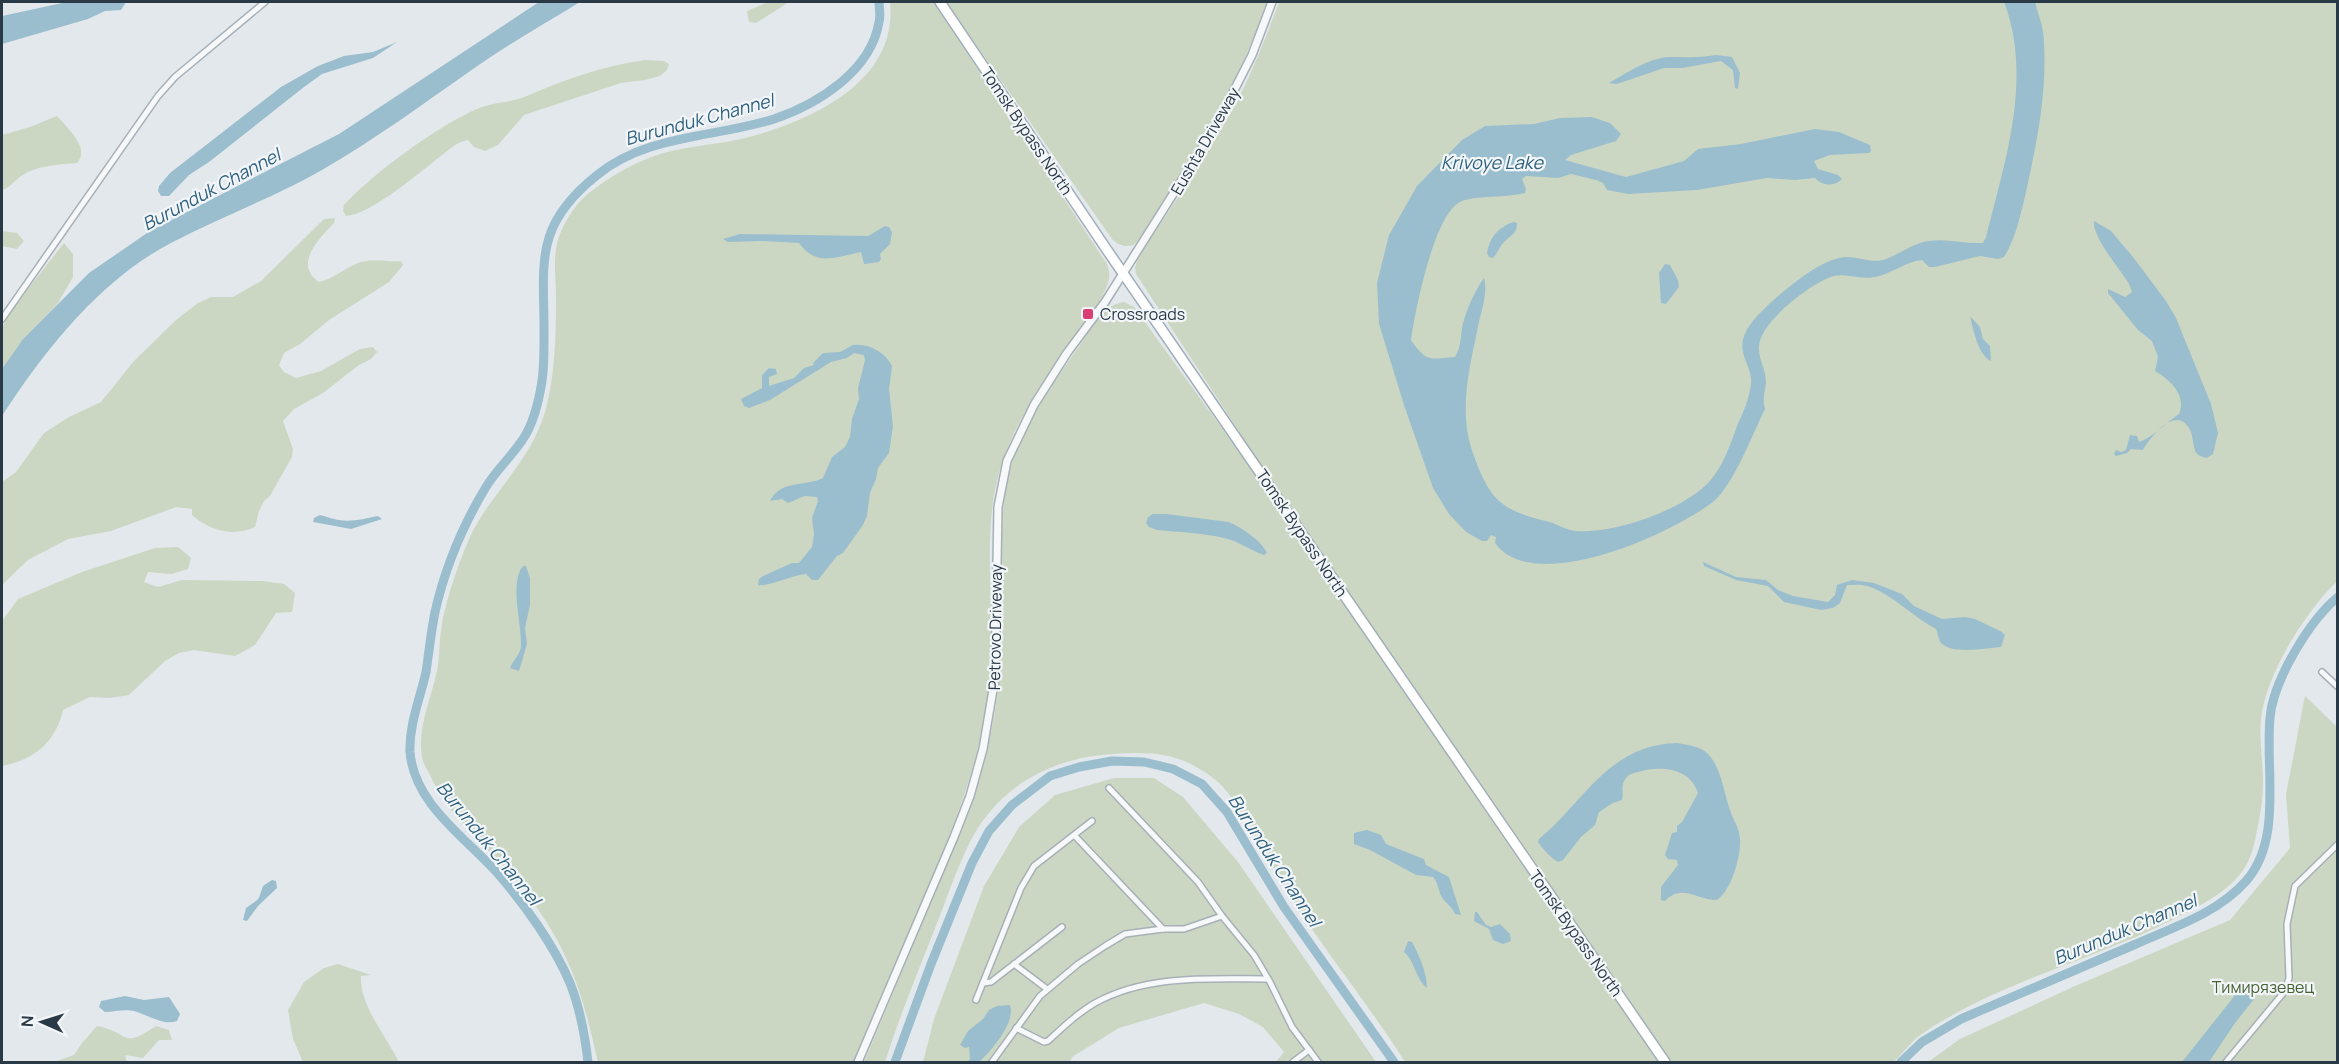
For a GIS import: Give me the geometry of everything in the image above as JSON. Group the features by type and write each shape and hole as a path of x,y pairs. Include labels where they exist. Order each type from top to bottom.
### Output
{"main road":[{"name":"Tomsk Bypass North","path":"940,2 1665,1062"}],"street":[{"path":"2,319 158,96 176,77 265,2"},
{"name":"Eushta Driveway","path":"1124,272 1230,101 1252,55 1272,2"},
{"name":"Petrovo Driveway","path":"858,1062 954,837 970,796 983,748 995,678 998,507 1007,460 1034,405 1067,353 1124,272"},
{"path":"2322,672 2337,687"},
{"path":"1109,788 1198,882 1254,955 1292,1026 1318,1062"},
{"path":"976,1000 1021,888 1034,866 1076,836 1092,821"},
{"path":"1076,836 1163,929"},
{"path":"2226,1062 2285,991 2289,978 2287,924 2295,886 2337,844"},
{"path":"992,1062 1047,989 1078,964 1125,934 1184,929 1222,916"},
{"path":"983,983 991,982 1062,927"},
{"path":"1014,964 1047,989"},
{"path":"1016,1028 1044,1042 1096,1002 1133,988 1162,982 1268,979"},
{"path":"1293,1062 1309,1050"}],"green space":[{"path":"768,2 789,2 756,23 749,22 747,11"},
{"path":"890,2 934,2 1107,264 1108,283 1095,308 1032,399 1003,460 995,490 991,520 991,677 977,753 956,819 931,884 854,1062 598,1062 573,973 543,916 523,888 454,814 437,789 423,762 421,735 437,671 441,630 447,601 470,536 523,458 545,412 554,356 556,250 565,223 574,209 604,182 628,167 654,156 753,136 803,118 827,106 867,73 881,53 889,29"},
{"path":"946,2 1268,2 1232,86 1199,144 1140,238 1133,245 1127,246 1112,239"},
{"path":"1279,2 2337,2 2337,581 2300,626 2271,682 2261,718 2263,789 2259,822 2249,860 2234,881 2189,912 2139,936 1979,1001 1919,1036 1894,1062 1672,1062 1272,482 1136,274 1138,257 1200,164 1234,107"},
{"path":"645,60 664,61 669,64 667,70 660,76 621,83 524,115 498,145 485,151 474,147 468,140 459,143 380,202 356,214 346,216 343,211 344,205 356,192 390,164 429,136 466,114 488,105 522,98 585,74"},
{"path":"57,116 76,138 79,145 81,157 77,163 34,170 21,176 2,190 2,135"},
{"path":"335,218 334,223 316,244 308,260 308,267 312,275 319,282 363,262 401,261 403,265 389,282 329,320 300,344 284,353 279,365 284,372 296,378 321,371 360,349 373,347 377,352 371,359 359,365 323,393 294,409 283,421 293,449 292,457 270,496 264,501 255,527 238,532 222,531 199,521 192,515 192,509 176,507 111,531 68,539 28,560 2,585 2,482 16,472 44,433 69,417 101,402 134,361 176,320 198,303 211,297 233,297 261,281 324,219"},
{"path":"2,231 17,233 24,241 17,249 2,246"},
{"path":"64,243 73,254 73,277 58,303 23,339 2,369 2,328 9,313"},
{"path":"1124,302 1134,307 1252,470 1660,1062 1405,1062 1303,916 1235,802 1223,787 1206,773 1182,760 1170,756 1143,753 1091,756 1049,768 1012,790 996,805 982,822 960,864 908,996 885,1062 864,1062 967,817 988,747 1000,675 1003,626 1002,523 1012,463 1033,417 1093,325 1110,307"},
{"path":"178,547 191,558 188,569 171,574 148,572 144,582 158,587 182,580 263,581 284,584 295,593 292,612 276,613 255,645 235,656 194,650 179,653 165,661 129,695 110,698 90,697 63,710 55,731 42,748 24,759 2,766 2,621 18,599 82,572 155,548"},
{"name":"Тимирязевец","path":"2305,696 2337,727 2337,1062 1928,1062 1960,1039 2075,986 2230,920 2290,848 2286,794"},
{"path":"1114,778 1154,778 1183,797 1238,862 1376,1062 1276,1062 1284,1052 1263,1027 1239,1014 1204,1003 1119,1028 1072,1057 1070,1062 923,1062 934,1019 984,886 1019,827 1055,795"},
{"path":"338,964 371,975 361,976 364,998 399,1062 303,1062 293,1039 288,1010 304,982 324,968"},
{"path":"97,1026 131,1038 156,1026 169,1030 172,1040 159,1040 143,1058 125,1055 127,1062 54,1062 74,1055"}],"water":[{"path":"67,2 126,2 121,10 105,11 88,19 2,44 2,16"},
{"path":"539,2 580,2 499,52 322,170 285,190 171,243 145,258 98,296 55,342 2,416 2,369 23,339 89,273 150,231 339,134"},
{"name":"Krivoye Lake","path":"2004,2 2035,2 2044,37 2045,61 2040,117 2030,173 2018,225 2004,257 1998,259 1980,256 1935,267 1929,267 1922,260 1875,277 1834,276 1801,294 1777,315 1762,336 1759,351 1766,377 1765,409 1736,471 1714,501 1668,529 1604,554 1571,562 1540,564 1514,558 1495,543 1496,537 1491,535 1487,541 1482,541 1466,532 1449,514 1433,488 1379,324 1377,283 1389,235 1417,186 1462,140 1485,126 1534,124 1560,118 1592,117 1610,123 1621,134 1616,141 1571,155 1565,160 1626,177 1684,161 1698,149 1741,144 1815,129 1839,132 1870,145 1869,153 1830,155 1814,161 1818,169 1838,175 1842,179 1832,184 1821,183 1815,178 1795,180 1767,178 1697,190 1628,194 1607,190 1603,183 1571,174 1558,178 1526,176 1522,179 1526,189 1525,193 1466,200 1451,210 1442,225 1427,265 1411,340 1421,353 1430,358 1455,357 1459,349 1467,312 1484,278 1485,294 1469,372 1466,406 1469,439 1480,471 1499,501 1518,512 1576,531 1609,529 1666,511 1697,492 1714,476 1726,455 1749,394 1751,379 1744,356 1743,338 1762,311 1794,283 1815,268 1837,258 1883,260 1917,244 1936,240 1983,243 2008,149 2016,90 2016,60 2012,31"},
{"path":"397,42 373,58 322,74 189,175 169,196 161,196 158,191 159,186 170,173 281,87 318,66 344,56 373,52"},
{"path":"1716,55 1732,57 1740,73 1738,89 1735,88 1733,70 1721,61 1682,68 1664,68 1617,84 1609,83 1653,60"},
{"path":"2094,221 2111,231 2133,257 2176,318 2211,404 2218,433 2213,454 2207,458 2195,451 2191,432 2186,424 2179,420 2166,424 2179,414 2181,401 2179,394 2166,379 2155,371 2158,357 2152,341 2138,330 2108,293 2108,289 2125,297 2132,292 2097,235"},
{"path":"1513,222 1517,223 1515,232 1502,244 1493,258 1489,257 1488,247 1493,237 1503,227"},
{"path":"885,226 889,227 892,232 890,244 880,254 879,262 864,264 861,252 835,258 819,258 799,243 728,242 723,239 740,234 868,236"},
{"path":"1665,264 1670,265 1679,287 1666,304 1661,303 1659,273"},
{"path":"1970,316 1980,327 1983,339 1990,346 1991,361 1979,348"},
{"path":"853,345 865,345 876,350 892,366 889,389 893,426 889,453 878,468 870,493 867,516 843,553 837,556 818,580 812,580 806,574 758,585 759,579 763,576 792,563 799,563 812,547 814,534 812,518 818,501 817,497 805,496 788,503 782,499 770,501 780,489 823,478 832,457 845,447 850,437 852,419 859,399 858,388 865,360 864,355 854,353 847,358 831,362 770,400 749,408 744,406 741,399 762,388 762,375 769,368 776,369 777,374 769,377 769,386 794,378 804,368 814,365 813,363 823,353 840,352"},
{"path":"2158,431 2143,450 2131,449 2127,453 2116,456 2114,454 2116,450 2121,452 2126,450 2130,435 2137,436 2139,442"},
{"path":"1153,514 1229,522 1256,539 1267,553 1264,555 1224,538 1157,530 1146,523 1148,517"},
{"path":"320,515 345,521 378,516 382,519 351,529 313,522 314,518"},
{"path":"1703,562 1736,577 1766,580 1778,590 1793,596 1828,602 1835,595 1837,585 1852,580 1874,583 1902,594 1914,606 1942,619 1965,617 1975,619 2005,635 2001,647 1953,649 1941,643 1936,629 1876,589 1847,585 1840,603 1833,608 1821,610 1784,602 1768,586 1736,580 1704,566"},
{"path":"523,566 526,566 530,578 530,605 525,628 527,644 519,671 510,668 521,646 516,593 519,573"},
{"path":"1677,743 1700,749 1712,758 1719,772 1738,830 1740,845 1736,867 1726,890 1717,900 1677,893 1665,901 1661,900 1661,887 1678,865 1677,860 1668,859 1665,855 1672,833 1677,832 1677,826 1682,822 1698,793 1688,778 1674,770 1647,770 1626,778 1623,783 1622,800 1599,812 1595,825 1581,837 1563,860 1556,861 1538,842 1615,764 1653,746"},
{"path":"1367,830 1381,835 1386,844 1424,859 1426,865 1449,877 1461,915 1455,914 1443,899 1433,877 1416,875 1354,844 1354,833"},
{"path":"272,880 276,881 277,888 258,906 247,921 243,920 246,908 258,899 263,886"},
{"path":"1475,912 1486,925 1491,927 1500,924 1510,934 1511,941 1503,944 1493,940 1489,929 1474,921"},
{"path":"1408,941 1412,942 1420,958 1427,988 1404,952"},
{"path":"2250,987 2255,993 2255,998 2209,1062 2182,1062 2236,994"},
{"path":"125,996 144,1000 169,997 180,1014 177,1021 166,1022 134,1011 105,1012 99,1007 101,1001"},
{"path":"1010,1005 1009,1020 996,1044 979,1062 967,1062 970,1059 969,1047 965,1048 960,1045 968,1031 983,1019 989,1010 997,1006"}],"waterway":[{"name":"Burunduk Channel","path":"588,1062 582,1022 574,993 548,941 500,876 432,805 421,789 414,771 410,752 411,731 426,672 439,596 449,563 470,516 490,481 523,439 536,411 544,366 546,250 551,231 561,213 575,195 596,176 616,162 637,152 682,139 774,119 791,113 824,95 854,70 865,56 874,40 879,22 879,2"},
{"name":"Burunduk Channel","path":"1901,1062 1922,1042 1961,1019 2195,918 2222,902 2246,881 2265,845 2269,825 2270,718 2278,687 2305,636 2338,597"},
{"name":"Burunduk Channel","path":"895,1062 972,863 989,831 1012,805 1050,776 1079,767 1112,761 1144,762 1173,769 1202,784 1227,812 1284,907 1394,1062"}],"place":[{"name":"Crossroads","path":"1088,314"}]}
